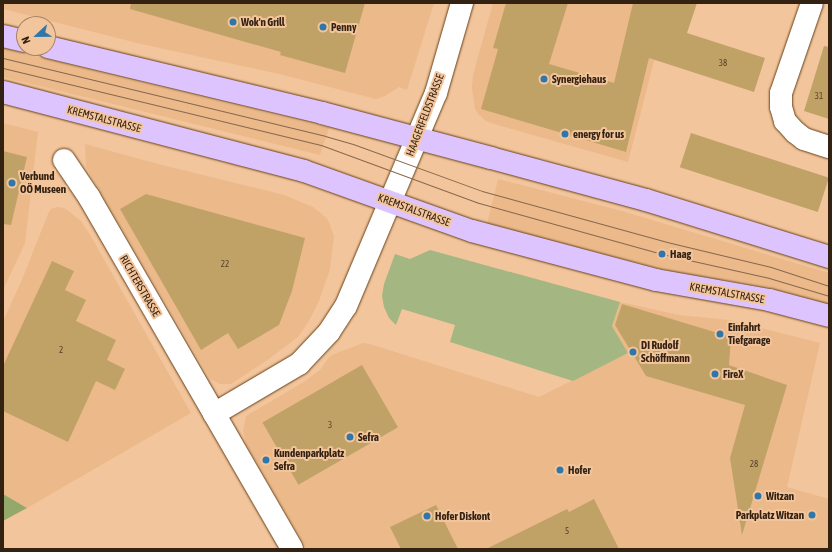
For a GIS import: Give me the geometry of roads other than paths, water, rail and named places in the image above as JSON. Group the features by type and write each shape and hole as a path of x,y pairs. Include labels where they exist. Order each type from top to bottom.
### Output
{"main road":[{"path":"3,36 16,39"},
{"path":"56,49 322,113 646,200 829,257"},
{"name":"KREMSTALSTRASSE","path":"3,92 304,170 472,231 656,280 768,300 829,316"}],"street":[{"name":"HAAGERFELDSTRASSE","path":"390,202 436,93 462,3"},
{"path":"812,3 781,93 781,107 785,121 795,132 804,139 829,147"},
{"name":"RICHTERSTRASSE","path":"64,160 89,197 292,549"},
{"path":"214,414 299,364 329,332 346,306 390,202"}],"tram line":[{"path":"3,58 325,136 353,144 482,191 667,242 771,267 829,286"},
{"path":"3,68 321,145 479,203 662,254 769,278 829,296"}],"place":[{"name":"Wok'n Grill","path":"233,22"},
{"name":"Penny","path":"323,27"},
{"name":"Synergiehaus","path":"544,79"},
{"name":"energy for us","path":"565,134"},
{"name":"Verbund OÖ Museen","path":"12,183"},
{"name":"Haag","path":"662,254"},
{"name":"Einfahrt Tiefgarage","path":"720,334"},
{"name":"DI Rudolf Schöffmann","path":"633,352"},
{"name":"FireX","path":"715,374"},
{"name":"Sefra","path":"350,437"},
{"name":"Kundenparkplatz Sefra","path":"266,460"},
{"name":"Hofer","path":"560,470"},
{"name":"Witzan","path":"758,496"},
{"name":"Parkplatz Witzan","path":"812,515"},
{"name":"Hofer Diskont","path":"427,516"}]}
